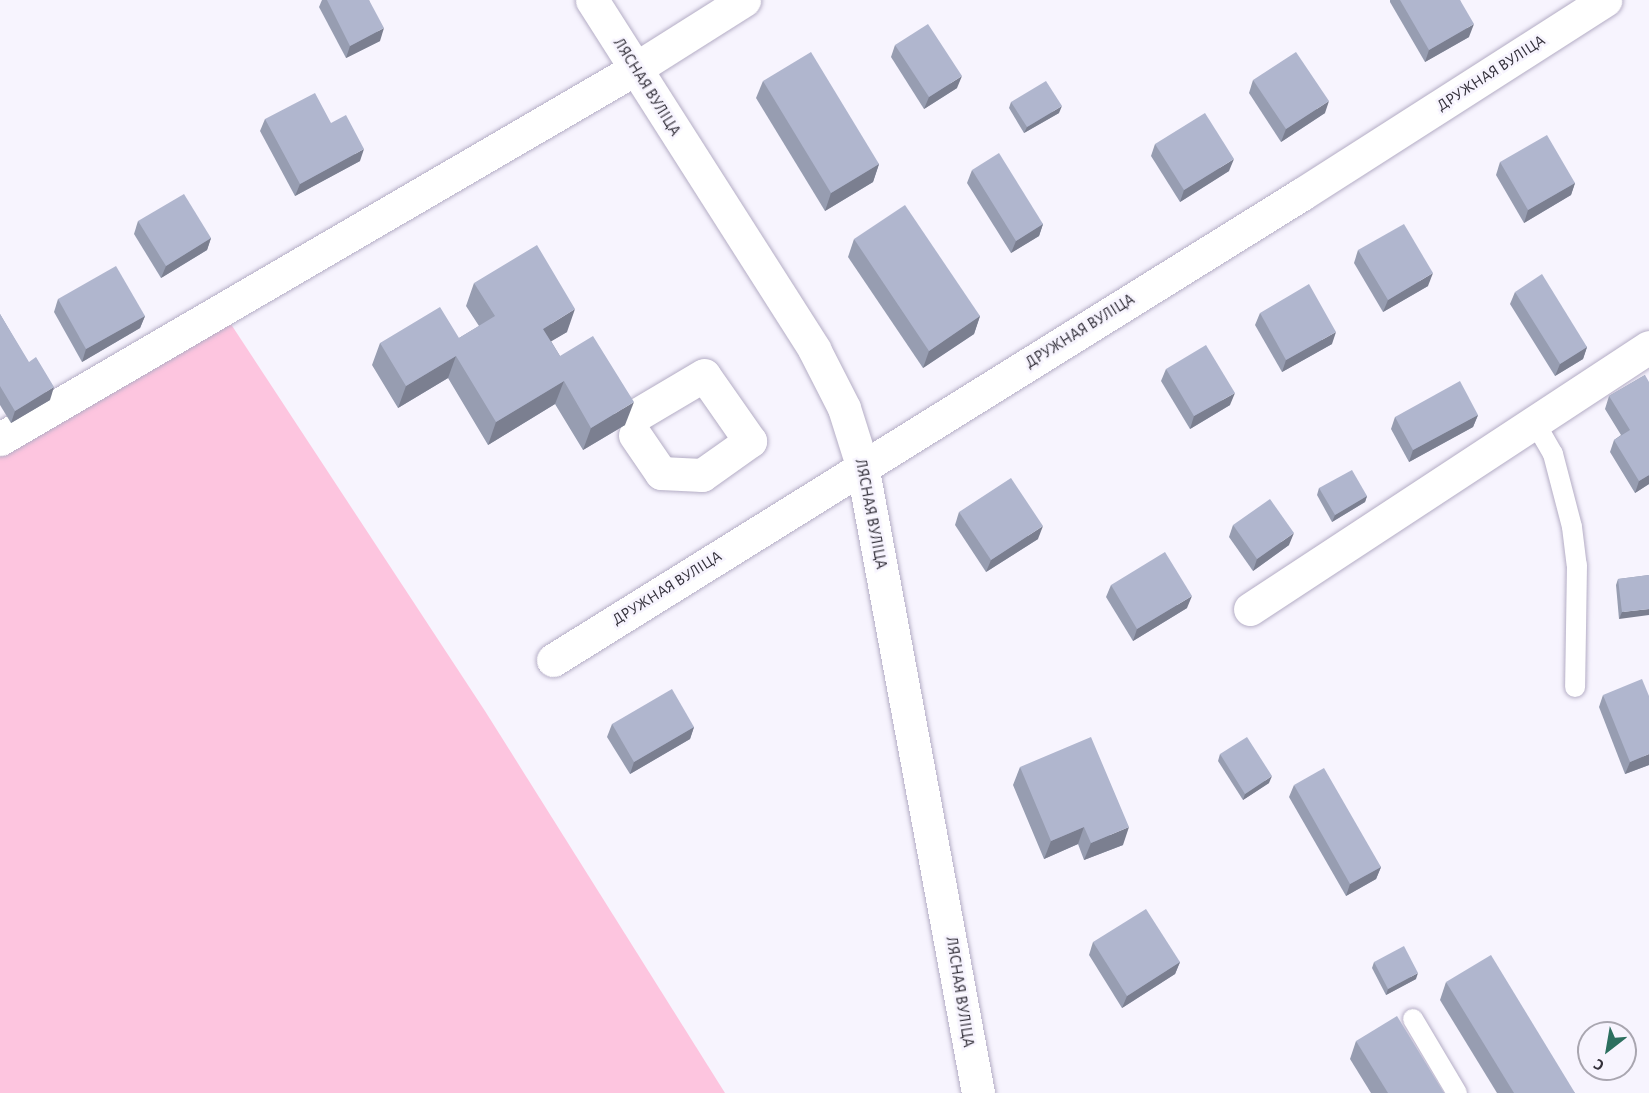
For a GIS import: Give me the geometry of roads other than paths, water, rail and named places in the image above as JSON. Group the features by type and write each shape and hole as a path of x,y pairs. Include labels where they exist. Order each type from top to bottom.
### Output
{"street":[{"name":"ЛЯСНАЯ ВУЛІЦА","path":"592,0 831,380 862,465 978,1093"},
{"path":"0,439 635,69 744,0"},
{"name":"ДРУЖНАЯ ВУЛІЦА","path":"553,660 862,465 1302,194 1605,0"},
{"path":"1250,609 1649,347"}],"lane":[{"path":"1534,421 1553,454 1572,527 1577,565 1575,687"},
{"path":"1413,1019 1458,1093"}]}
